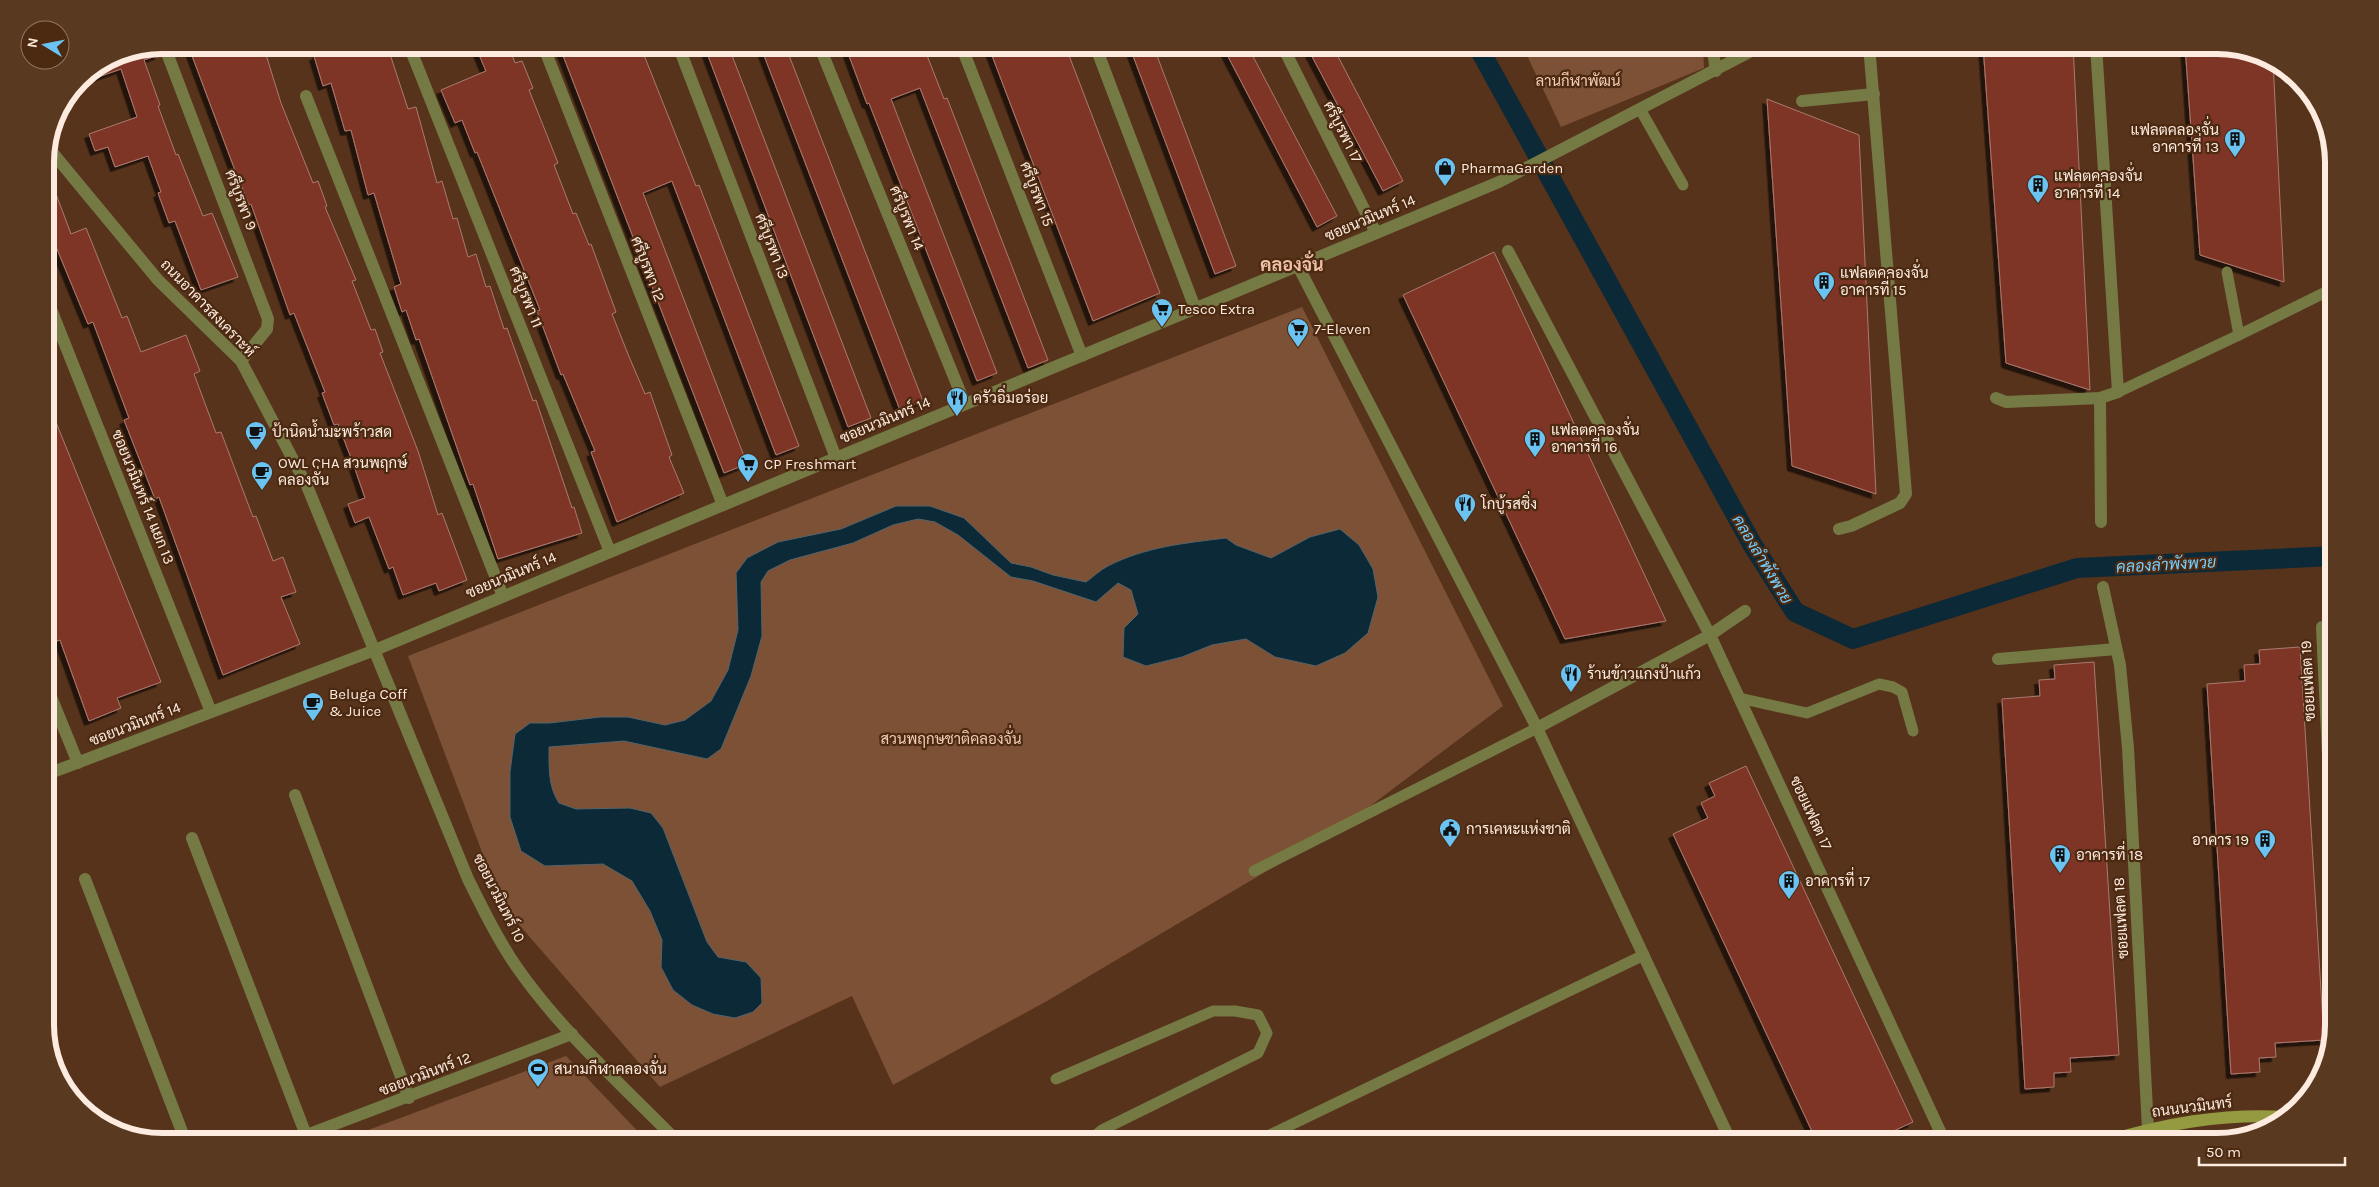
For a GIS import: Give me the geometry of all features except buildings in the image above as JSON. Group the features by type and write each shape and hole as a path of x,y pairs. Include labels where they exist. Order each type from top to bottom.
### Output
{"main road":[{"name":"ถนนนวมินทร์","path":"2134,1133 2177,1122 2225,1118 2272,1118"}],"street":[{"name":"ศรีบูรพา 9","path":"167,54 268,319 267,329 241,361"},
{"name":"ศรีบูรพา 11","path":"412,54 610,552"},
{"name":"ศรีบูรพา 12","path":"547,54 723,505"},
{"name":"ศรีบูรพา 13","path":"681,54 836,458"},
{"name":"ศรีบูรพา 14","path":"823,54 965,404"},
{"name":"ศรีบูรพา 15","path":"965,54 1082,356"},
{"path":"1098,54 1195,308"},
{"name":"ศรีบูรพา 17","path":"1286,54 1376,233"},
{"path":"1713,54 1716,71"},
{"name":"ซอยนวมินทร์ 14","path":"54,772 375,650 1499,182 1747,54"},
{"path":"1839,529 1851,526 1900,503 1906,494 1870,54"},
{"path":"1996,398 2006,402 2100,398 2118,392 2097,54"},
{"path":"1802,101 1874,94"},
{"path":"306,96 503,596"},
{"name":"ถนนอาคารสงเคราะห์","path":"54,155 158,280 241,361 307,486 375,650"},
{"name":"ซอยแฟลต 17","path":"1508,251 1710,635 1941,1133"},
{"path":"1298,266 1537,728 1727,1133"},
{"name":"ซอยนวมินทร์ 14 แยก 13","path":"54,317 211,712"},
{"path":"2100,398 2101,522"},
{"name":"ซอยแฟลต 18","path":"2103,586 2120,665 2128,748 2148,1129"},
{"path":"1537,728 1710,635 1745,611"},
{"name":"ซอยแฟลต 19","path":"2322,627 2325,691"},
{"path":"1998,659 2116,649"},
{"name":"ซอยนวมินทร์ 10","path":"375,650 468,879 490,924 516,966 572,1034 669,1133"},
{"path":"54,704 78,763"},
{"path":"295,795 410,1098"},
{"path":"192,838 305,1133"},
{"path":"85,879 183,1133"},
{"name":"ซอยนวมินทร์ 12","path":"312,1133 410,1098 572,1034"}],"lane":[{"path":"1640,109 1683,185"},
{"path":"2227,272 2239,336"},
{"path":"2118,392 2239,336 2325,293"},
{"path":"1739,698 1808,713 1879,684 1886,684 1902,692 1913,730"},
{"path":"1254,871 1537,728"},
{"path":"1274,1133 1644,955"},
{"path":"1056,1078 1213,1011 1235,1010 1258,1014 1267,1033 1258,1053 1098,1133"}],"green space":[{"name":"ลานกีฬาพัฒน์","path":"1526,54 1703,54 1704,68 1561,127"},
{"name":"สวนพฤกษชาติคลองจั่น","path":"1302,307 1503,706 1345,825 1047,1001 893,1085 852,996 660,1087 502,905 408,656"},
{"name":"สนามกีฬาคลองจั่น","path":"566,1056 639,1133 360,1133"}],"water":[{"path":"896,506 930,506 964,518 1011,563 1086,582 1105,568 1136,554 1151,550 1226,538 1236,545 1271,558 1310,537 1340,529 1359,545 1373,569 1378,597 1368,633 1345,653 1316,666 1275,657 1246,639 1212,645 1182,657 1146,666 1123,657 1124,628 1138,614 1131,590 1118,583 1096,602 1033,581 1011,577 958,535 935,522 918,519 893,525 853,543 790,560 768,571 761,582 762,636 751,676 721,749 707,759 624,741 549,747 551,783 559,803 576,809 630,808 651,813 663,828 707,942 718,957 746,962 761,978 762,1003 753,1012 735,1018 713,1014 692,1005 673,990 661,967 662,940 650,911 632,881 603,864 545,866 521,851 510,817 510,772 515,734 530,723 550,723 600,717 628,717 665,725 685,720 711,701 728,670 738,630 736,573 747,558 778,542 841,529"}],"waterway":[{"name":"คลองลำพังพวย","path":"1482,54 1752,544 1795,612 1853,639 2077,568 2325,556"}],"place":[{"name":"แฟลตคลองจั่น อาคารที่ 13","path":"2235,158"},
{"name":"PharmaGarden","path":"1445,187"},
{"name":"แฟลตคลองจั่น อาคารที่ 14","path":"2038,204"},
{"name":"แฟลตคลองจั่น อาคารที่ 15","path":"1824,301"},
{"name":"Tesco Extra","path":"1162,328"},
{"name":"7-Eleven","path":"1298,348"},
{"name":"ครัวอิ่มอร่อย","path":"957,417"},
{"name":"ป้านิดน้ำมะพร้าวสด","path":"256,451"},
{"name":"แฟลตคลองจั่น อาคารที่ 16","path":"1535,458"},
{"name":"CP Freshmart","path":"748,483"},
{"name":"OWL CHA สวนพฤกษ์ คลองจั่น","path":"262,491"},
{"name":"โกบู้รสซิ่ง","path":"1465,523"},
{"name":"ร้านข้าวแกงป้าแก้ว","path":"1571,693"},
{"name":"Beluga Coff & Juice","path":"313,722"},
{"name":"การเคหะแห่งชาติ","path":"1450,848"},
{"name":"อาคาร 19","path":"2265,859"},
{"name":"อาคารที่ 18","path":"2060,874"},
{"name":"อาคารที่ 17","path":"1789,900"},
{"name":"สนามกีฬาคลองจั่น","path":"538,1088"}],"district":[{"name":"คลองจั่น","path":"1292,265"}]}
